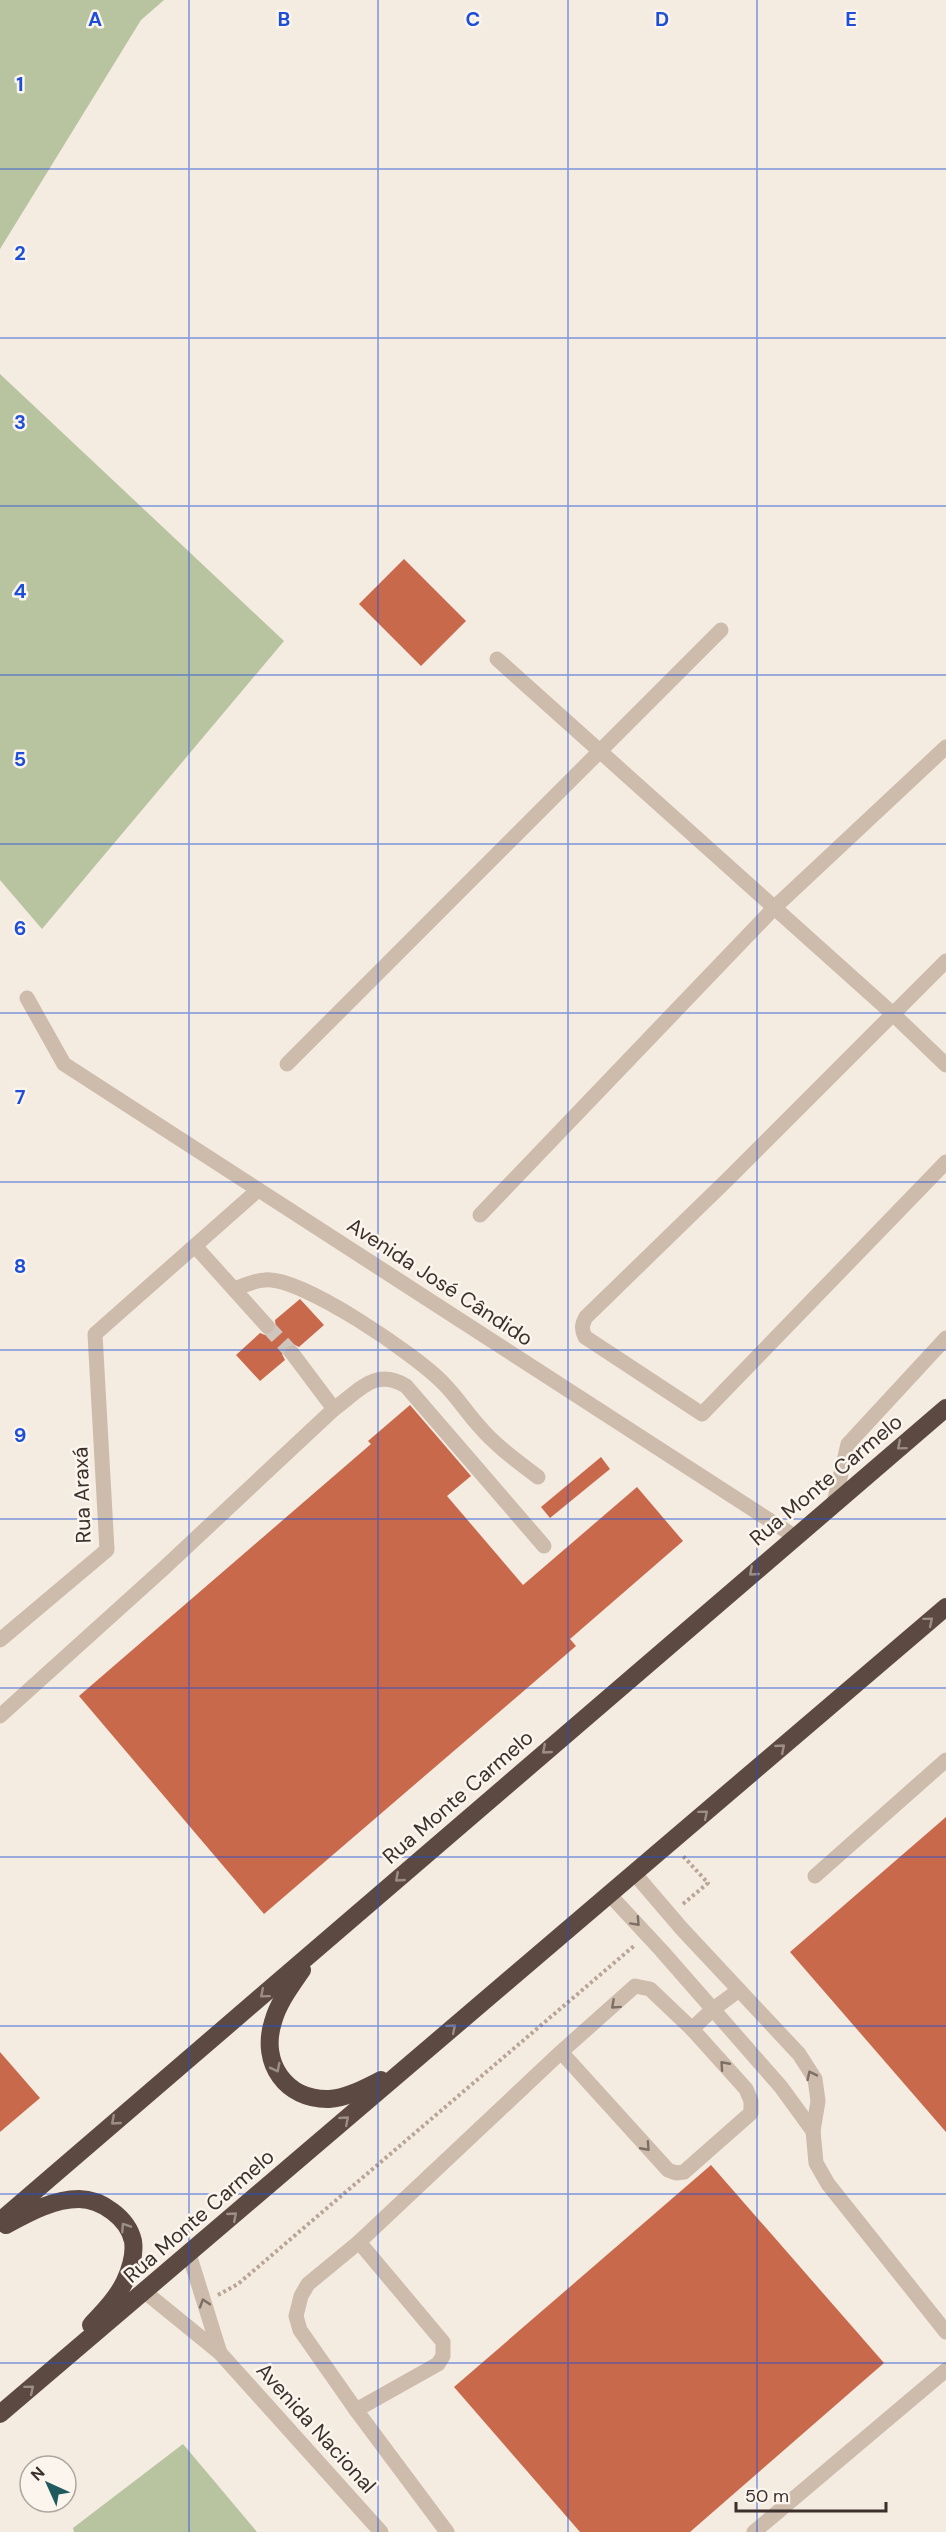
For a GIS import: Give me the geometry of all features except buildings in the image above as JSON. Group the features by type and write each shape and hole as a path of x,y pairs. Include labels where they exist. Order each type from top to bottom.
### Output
{"highway":[{"name":"Rua Monte Carmelo","path":"0,2221 794,1536 946,1408"},
{"name":"Rua Monte Carmelo","path":"0,2414 946,1607"},
{"path":"324,1943 284,1997 272,2022 269,2046 273,2067 287,2086 309,2098 332,2099 360,2091 407,2066"},
{"path":"0,2228 34,2210 58,2202 78,2199 96,2201 113,2212 126,2225 133,2241 132,2260 124,2282 59,2363"}],"street":[{"path":"287,1064 598,750 721,630"},
{"path":"497,659 893,1014 946,1065"},
{"path":"480,1215 775,908 946,747"},
{"path":"946,961 586,1317 582,1332 585,1337 702,1414 946,1162"},
{"name":"Avenida José Cândido","path":"27,998 64,1064 794,1536"},
{"path":"258,1190 195,1246 267,1326"},
{"name":"Rua Araxá","path":"0,1640 107,1550 95,1334 195,1246"},
{"path":"234,1289 265,1280 288,1282 318,1295 418,1360 444,1383 501,1449 537,1477"},
{"path":"834,1503 848,1444 946,1338"},
{"path":"292,1353 334,1409"},
{"path":"0,1716 163,1569 334,1409 375,1379 385,1377 395,1379 406,1386 544,1546"},
{"path":"815,1876 946,1760"},
{"path":"634,1873 669,1915 800,2054 815,2079 818,2101 813,2132 816,2163 828,2184 946,2332"},
{"path":"609,1894 648,1935 796,2105 813,2132"},
{"path":"447,2532 300,2330 296,2316 301,2296 308,2284 359,2242 561,2052 635,1986 650,1989 692,2029 746,2090 751,2101 751,2113 684,2172 676,2173 668,2170 561,2052"},
{"path":"692,2029 712,2010 739,1990"},
{"path":"796,2105 818,2101"},
{"path":"356,2410 438,2364 443,2356 443,2342 359,2242"},
{"name":"Avenida Nacional","path":"189,2254 220,2353"},
{"name":"Avenida Nacional","path":"145,2292 220,2353 381,2532"},
{"path":"754,2532 946,2370"}],"path":[{"path":"669,1915 708,1883 670,1842"},
{"path":"204,2302 238,2284 648,1935"}],"green space":[{"path":"0,0 164,0 141,20 0,249"},
{"path":"0,374 284,641 42,929 0,880"},
{"path":"183,2444 257,2532 74,2532 73,2528"}],"tunnel":[{"path":"267,1326 292,1353"}]}
